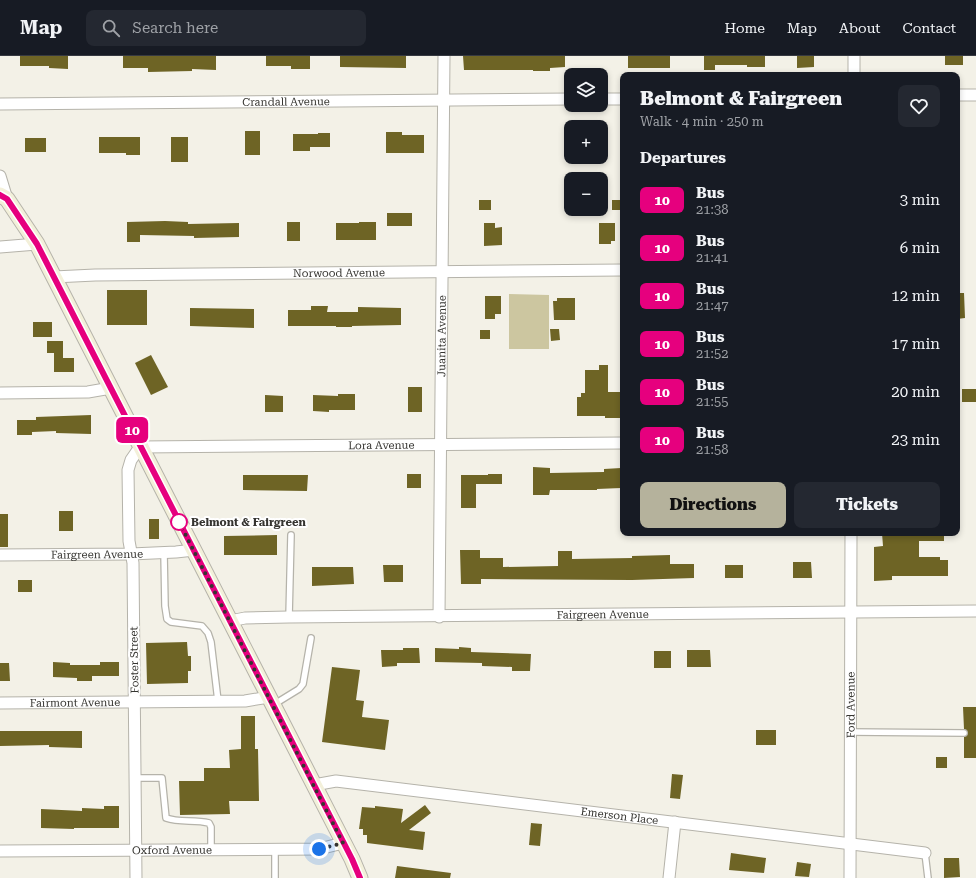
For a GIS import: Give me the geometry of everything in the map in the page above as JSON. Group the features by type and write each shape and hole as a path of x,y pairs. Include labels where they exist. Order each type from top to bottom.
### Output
{"main road":[{"path":"3,197 37,244 314,785 360,878"}],"street":[{"name":"Juanita Avenue","path":"439,616 444,56"},
{"path":"854,56 854,72"},
{"path":"960,95 976,95"},
{"name":"Crandall Avenue","path":"0,104 564,99"},
{"path":"608,99 620,99"},
{"path":"0,176 3,197"},
{"path":"0,247 37,244"},
{"name":"Norwood Avenue","path":"54,277 89,275 620,270"},
{"path":"0,393 88,392 110,388"},
{"name":"Lora Avenue","path":"140,446 620,443"},
{"name":"Foster Street","path":"136,878 133,563 129,541 128,470 131,460 140,446"},
{"name":"Ford Avenue","path":"850,878 851,536"},
{"name":"Fairgreen Avenue","path":"0,555 131,554 194,550"},
{"name":"Fairgreen Avenue","path":"230,621 245,618 289,617 976,611"},
{"name":"Fairmont Avenue","path":"0,703 271,701"},
{"name":"Emerson Place","path":"314,785 336,782 925,853"},
{"path":"669,878 675,822"},
{"name":"Oxford Avenue","path":"0,851 319,849 343,843"}],"lane":[{"path":"289,617 291,535"},
{"path":"164,553 165,606 167,619 172,622 202,626 208,633 211,642 218,701"},
{"path":"271,701 299,689 303,684 311,638"},
{"path":"850,732 964,733"},
{"path":"135,778 162,778 166,818 174,821 210,822 210,850"},
{"path":"275,849 275,878"},
{"path":"925,853 928,878"}],"shaded area":[{"path":"509,294 549,295 549,349 509,349"}],"building":[{"path":"20,56 68,56 68,69 49,68 49,66 20,66"},
{"path":"123,56 216,56 216,70 192,69 192,71 148,72 148,68 123,68"},
{"path":"266,56 310,56 310,69 291,69 291,66 266,66"},
{"path":"340,56 406,56 406,68 340,67"},
{"path":"463,56 565,56 565,67 550,68 550,71 464,70"},
{"path":"628,56 670,56 670,68 628,68"},
{"path":"704,56 765,56 765,67 747,67 747,65 715,65 715,70 704,70"},
{"path":"797,56 814,56 814,67 797,68"},
{"path":"945,56 963,56 963,65 945,65"},
{"path":"245,131 260,131 260,155 245,155"},
{"path":"386,132 402,132 402,135 424,135 424,153 386,153"},
{"path":"330,133 330,147 310,147 310,151 293,151 293,134"},
{"path":"99,137 140,137 140,155 126,155 126,153 99,153"},
{"path":"171,137 188,137 188,162 171,162"},
{"path":"25,138 46,138 46,152 25,152"},
{"path":"479,200 491,200 491,210 479,210"},
{"path":"612,200 620,200 620,210 612,210"},
{"path":"387,213 412,213 412,226 387,226"},
{"path":"127,222 188,222 188,224 239,223 239,237 194,238 194,236 140,235 140,242 127,242"},
{"path":"287,222 300,222 300,241 287,241"},
{"path":"376,222 376,240 336,240 336,223"},
{"path":"484,223 495,223 495,228 502,227 502,245 484,246"},
{"path":"599,223 615,223 615,241 611,241 611,244 599,244"},
{"path":"107,290 147,290 147,325 107,325"},
{"path":"960,293 964,293 965,318 960,319"},
{"path":"485,296 501,296 501,314 495,314 495,319 485,319"},
{"path":"557,298 575,298 575,320 554,320 553,301 557,301"},
{"path":"311,306 328,306 327,312 358,312 358,307 401,308 401,325 352,327 288,326 288,310 311,310"},
{"path":"190,308 254,309 254,328 190,326"},
{"path":"33,322 52,322 52,337 33,337"},
{"path":"550,329 559,329 560,340 551,341"},
{"path":"480,330 490,330 490,339 480,339"},
{"path":"47,341 63,341 63,358 74,358 74,372 54,372 54,353 47,353"},
{"path":"151,355 168,387 151,395 135,363"},
{"path":"599,365 608,365 608,392 620,392 620,418 605,418 605,416 577,416 577,397 581,397 581,393 585,393 585,370 599,370"},
{"path":"408,387 422,387 422,412 408,412"},
{"path":"962,389 976,389 976,402 962,402"},
{"path":"338,394 355,394 355,410 329,410 329,412 313,411 313,395 338,396"},
{"path":"265,395 283,396 283,412 265,412"},
{"path":"91,415 91,434 56,433 56,431 32,432 32,435 17,435 17,420 36,420 36,417"},
{"path":"533,467 550,468 550,473 604,472 604,469 620,468 620,488 597,490 550,490 549,495 533,495"},
{"path":"407,474 421,474 421,488 407,488"},
{"path":"502,474 502,484 476,484 476,508 461,508 461,475"},
{"path":"243,475 308,475 307,491 243,490"},
{"path":"59,511 73,511 73,531 59,531"},
{"path":"0,514 8,514 8,547 0,547"},
{"path":"149,519 159,519 159,539 149,539"},
{"path":"277,535 277,555 224,555 224,536"},
{"path":"882,536 944,536 944,541 919,541 919,557 940,557 940,560 948,560 948,576 892,576 892,580 874,581 874,547 883,546"},
{"path":"460,550 480,550 480,558 503,558 503,567 558,566 558,551 572,551 572,559 632,558 632,556 670,555 670,564 694,564 694,578 632,580 481,579 481,584 461,584"},
{"path":"793,562 811,562 812,578 793,578"},
{"path":"383,565 403,565 403,582 384,582"},
{"path":"725,565 743,565 743,578 725,578"},
{"path":"312,567 353,567 354,584 312,586"},
{"path":"18,580 32,580 32,592 18,592"},
{"path":"187,642 188,656 191,656 191,671 188,671 188,683 147,684 146,643"},
{"path":"459,647 471,648 471,652 531,654 530,671 512,671 512,667 482,666 482,663 435,662 435,648 459,649"},
{"path":"403,648 419,648 420,663 397,663 397,666 382,667 381,650 403,650"},
{"path":"687,650 710,650 711,667 687,667"},
{"path":"654,651 671,651 671,668 654,668"},
{"path":"53,662 70,663 70,665 100,665 100,662 119,662 119,676 92,676 92,681 77,681 77,678 53,677"},
{"path":"0,663 9,663 10,681 0,681"},
{"path":"332,667 360,670 356,700 364,701 362,717 389,720 385,750 322,742"},
{"path":"963,707 976,707 976,758 964,758 964,737 968,733 964,729"},
{"path":"241,716 255,716 255,749 258,749 259,801 229,801 230,814 180,815 179,781 204,781 204,768 230,768 229,750 241,749"},
{"path":"756,730 776,730 776,745 756,745"},
{"path":"0,731 82,731 82,748 49,747 49,745 0,746"},
{"path":"936,757 947,757 947,768 936,768"},
{"path":"672,774 683,775 680,799 670,798"},
{"path":"425,805 431,813 409,830 425,832 423,850 367,843 367,835 363,835 363,829 359,829 362,807 375,808 375,806 403,809 401,823"},
{"path":"104,806 119,806 119,828 41,828 41,809 82,811 82,808 104,809"},
{"path":"531,823 542,824 540,846 529,845"},
{"path":"731,853 766,858 764,873 729,870"},
{"path":"944,858 959,858 960,877 944,878"},
{"path":"797,862 811,864 809,877 795,876"},
{"path":"397,866 451,873 450,878 395,878"}],"bus line":[{"name":"10","path":"0,195 7,199 37,244 352,859 360,878"}],"place":[{"name":"Belmont & Fairgreen","path":"179,522"}],"route":[{"path":"179,522 343,843 319,849"}]}
